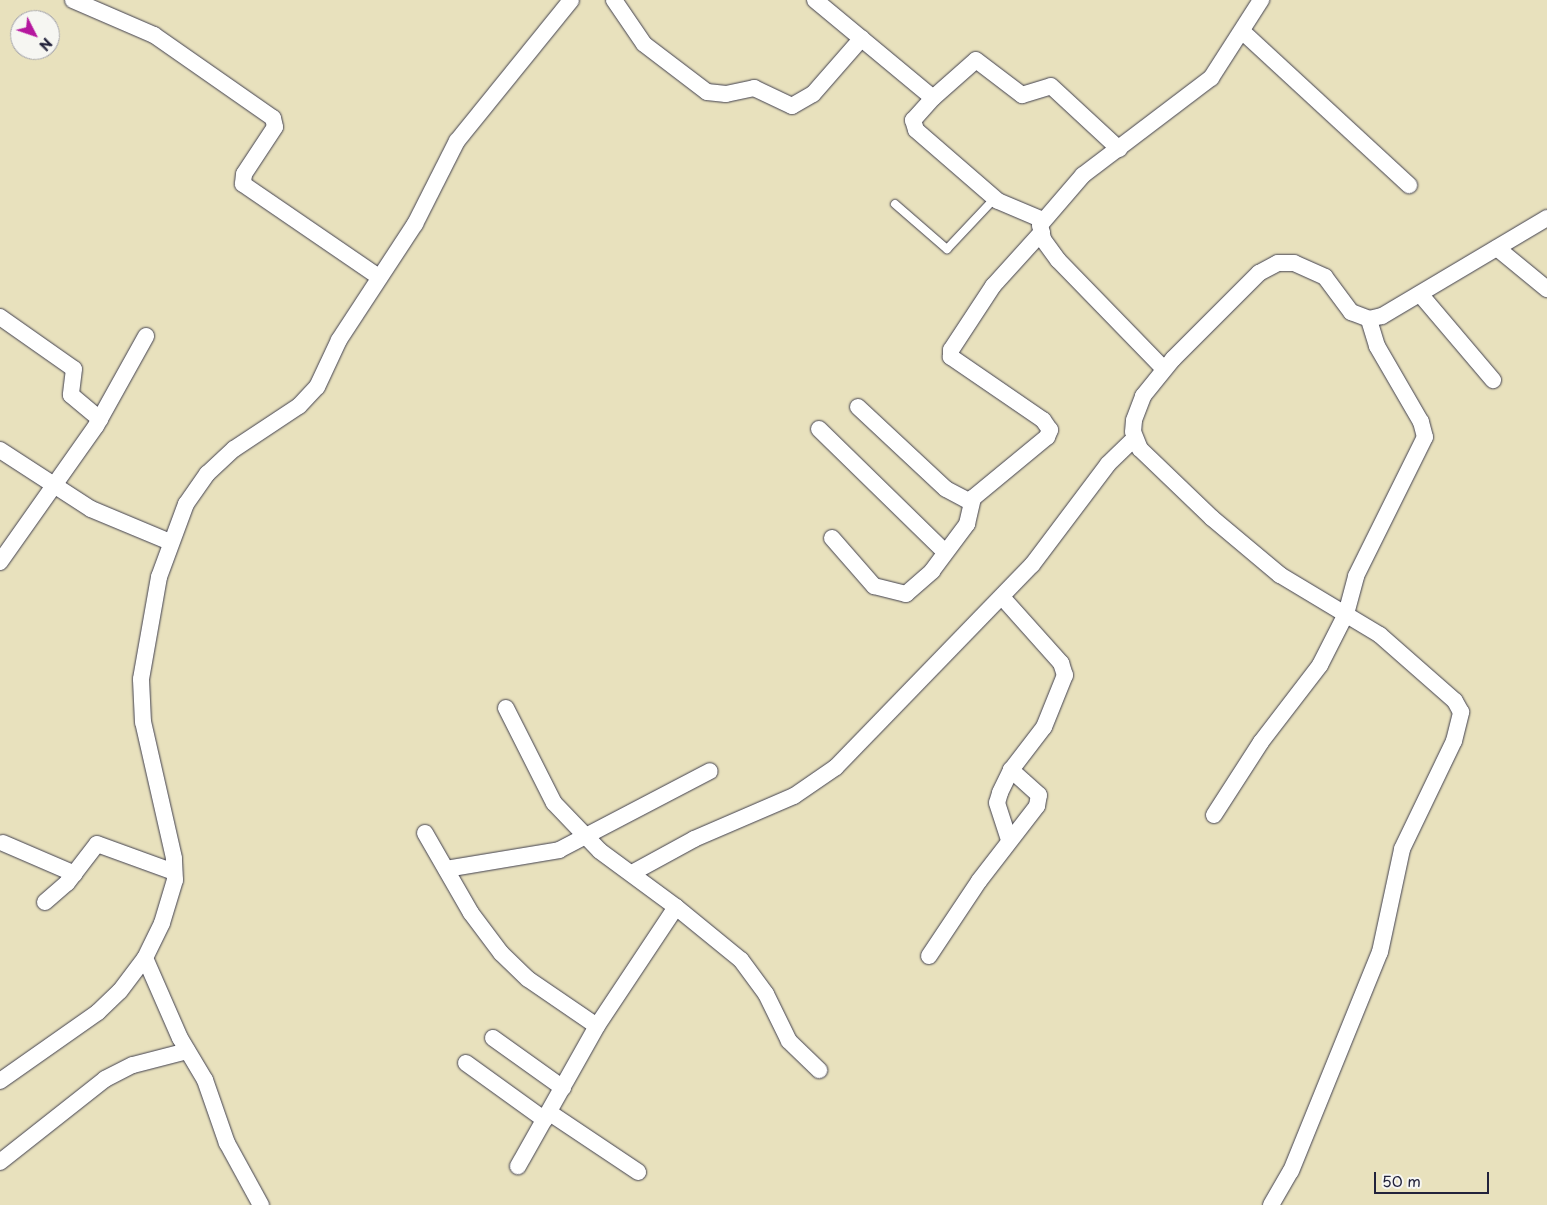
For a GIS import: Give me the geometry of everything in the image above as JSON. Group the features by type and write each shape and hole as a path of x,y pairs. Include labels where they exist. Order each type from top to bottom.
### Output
{"street":[{"path":"73,0 154,35 273,118 276,127 244,174 243,184 379,277"},
{"path":"0,1081 98,1012 146,958 162,923 174,872 143,722 141,679 146,639 170,542 186,504 207,474 234,449 299,406 317,387 339,340 415,224 457,141 571,0"},
{"path":"614,0 644,44 707,92 726,94 754,88 792,106 814,94 862,38"},
{"path":"815,0 934,98"},
{"path":"832,538 874,586 897,595 916,587 967,524 970,502 1050,430 1042,420 951,358 951,350 993,286 1083,176 1212,78 1243,32 1261,0"},
{"path":"1243,32 1409,185"},
{"path":"1119,149 1051,86 1022,95 976,60 934,98 913,125 995,198 1042,226 1058,260 1157,360"},
{"path":"1271,1205 1291,1172 1380,952 1412,820 1460,724 1461,712 1455,701 1380,635 1260,561 1140,449 1135,438 1134,420 1157,360 1259,273 1278,264 1294,263 1325,277 1351,312 1369,319 1420,294 1547,218"},
{"path":"1497,248 1547,289"},
{"path":"1420,294 1493,380"},
{"path":"0,317 74,369 71,395 100,419"},
{"path":"1214,815 1261,742 1320,665 1346,614 1356,576 1425,437 1421,422 1377,346 1369,319"},
{"path":"0,562 56,487 100,419 146,336"},
{"path":"858,407 946,489 970,502"},
{"path":"819,428 945,552"},
{"path":"632,873 813,784 864,742 1038,557 1108,464 1135,438"},
{"path":"0,450 91,509 170,542"},
{"path":"1002,597 1061,663 1065,675 1044,727 1011,770 997,803 1009,840"},
{"path":"506,708 550,796 586,838 676,907 746,966 789,1041 819,1070"},
{"path":"929,956 1009,840 1040,800 1011,770"},
{"path":"446,869 559,850 586,838 650,799 710,771"},
{"path":"425,833 446,869 501,952 528,980 596,1026"},
{"path":"3,843 75,874"},
{"path":"44,902 75,874 97,844 174,872"},
{"path":"518,1166 548,1116 596,1026 676,907"},
{"path":"146,958 187,1051 206,1080 227,1143 261,1205"},
{"path":"493,1038 563,1088"},
{"path":"0,1162 105,1080 133,1065 187,1051"},
{"path":"466,1063 638,1172"}],"lane":[{"path":"895,204 947,249 995,198"}]}
